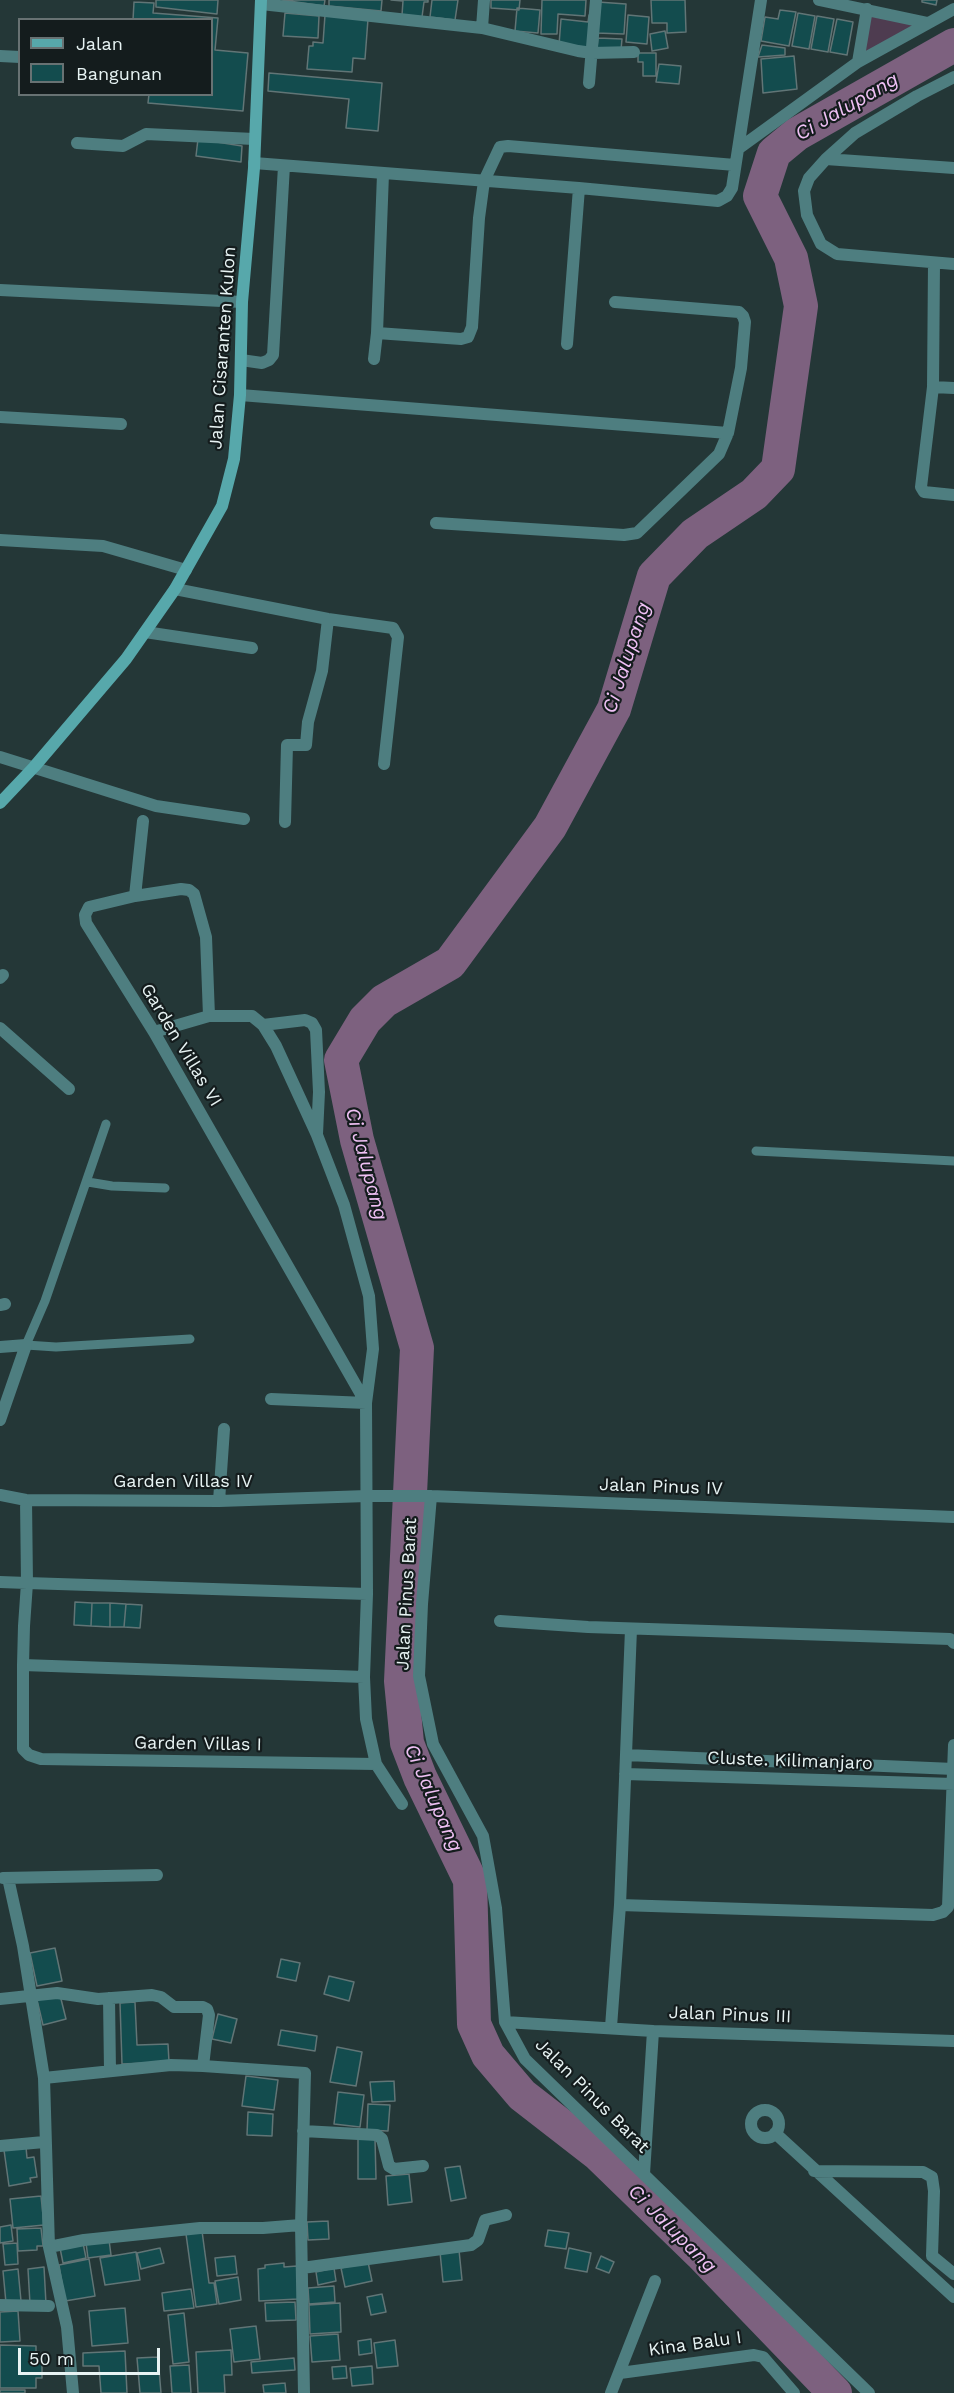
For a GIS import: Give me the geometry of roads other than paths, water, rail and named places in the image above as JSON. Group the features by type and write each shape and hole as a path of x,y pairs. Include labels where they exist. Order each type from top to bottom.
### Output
{"main road":[{"name":"Jalan Cisaranten Kulon","path":"0,803 34,767 126,659 175,589 222,506 234,459 240,394 242,302 254,164 261,2"}],"street":[{"path":"482,28 484,0"},
{"path":"589,83 596,0"},
{"path":"254,164 579,188 718,201 727,196 732,188 761,0"},
{"path":"819,0 928,23"},
{"path":"261,2 482,28 592,53 634,52"},
{"path":"858,62 867,9"},
{"path":"738,149 858,62 954,9"},
{"path":"0,56 18,57"},
{"path":"954,76 855,133 809,178 804,191 807,215 821,244 837,254 954,264"},
{"path":"77,143 123,146 146,134 254,139"},
{"path":"377,333 461,339 468,337 472,327 479,218 484,181 500,147 735,165"},
{"path":"826,159 954,168"},
{"path":"241,360 262,363 273,356 284,166"},
{"path":"374,359 383,174"},
{"path":"567,344 579,188"},
{"path":"934,263 933,387 922,490 954,495"},
{"path":"0,290 242,302"},
{"path":"436,523 624,535 637,533 719,454 728,433 741,368 746,322 743,316 739,312 615,302"},
{"path":"933,387 954,388"},
{"path":"240,394 728,433"},
{"path":"0,417 122,424"},
{"path":"0,540 104,546 186,570"},
{"path":"175,589 328,619 393,628 397,632 384,764"},
{"path":"285,822 287,746 306,745 308,722 322,671 328,619"},
{"path":"145,632 252,648"},
{"path":"0,757 156,806 244,819"},
{"path":"135,896 143,821"},
{"name":"Garden Villas VI","path":"209,1016 206,937 194,894 189,890 181,889 135,896 89,907 85,915 86,923 154,1032 366,1402"},
{"path":"154,1032 209,1016 252,1016 263,1025 276,1046 317,1135 344,1205 369,1296 373,1349 366,1402 372,1496 364,1677 366,1719 376,1764 402,1804"},
{"path":"263,1025 305,1020 312,1023 316,1030 319,1092 317,1135"},
{"path":"0,1028 69,1089"},
{"path":"0,1347 26,1345 0,1420"},
{"path":"271,1399 366,1402"},
{"path":"219,1501 224,1429"},
{"name":"Garden Villas IV","path":"0,1494 26,1500 219,1501 372,1496"},
{"name":"Jalan Pinus IV","path":"372,1496 427,1496 954,1517"},
{"name":"Jalan Pinus Barat","path":"427,1496 419,1676 433,1744 483,1836 496,1908 505,2022 525,2059 869,2393"},
{"path":"26,1500 27,1582 23,1665 364,1677"},
{"path":"0,1582 367,1594"},
{"path":"500,1621 631,1629 950,1639 954,1643"},
{"path":"611,2027 620,1905 631,1629"},
{"name":"Garden Villas I","path":"23,1665 23,1749 29,1755 41,1759 376,1764"},
{"path":"620,1905 933,1915 943,1912 948,1907 954,1745"},
{"name":"Cluste. Kilimanjaro","path":"626,1755 953,1769"},
{"name":"Cluste. Kilimanjaro","path":"625,1774 953,1785"},
{"path":"73,2393 67,2327 49,2247 44,2142 44,2079 24,1946 2,1875 157,1875"},
{"path":"0,1999 57,1993 98,1999 152,1995 161,1997 174,2007 203,2007 207,2009 209,2015 203,2066"},
{"path":"109,1998 110,2071"},
{"name":"Jalan Pinus III","path":"505,2022 653,2031 954,2041"},
{"path":"644,2174 653,2031"},
{"path":"44,2079 171,2066 305,2073 301,2225 304,2393"},
{"path":"303,2131 377,2135 382,2139 389,2166 394,2169 423,2166"},
{"path":"775,2133 954,2297"},
{"path":"0,2146 44,2142"},
{"path":"814,2171 923,2172 932,2178 934,2191 932,2256 954,2274"},
{"path":"302,2268 471,2245 478,2240 485,2220 506,2215"},
{"path":"49,2247 84,2240 200,2228 263,2228 301,2225"},
{"path":"610,2393 620,2373 655,2281"},
{"path":"0,2305 49,2306"},
{"name":"Kina Balu I","path":"620,2373 754,2355 763,2357 794,2393"}],"lane":[{"path":"106,1124 88,1182 45,1301 26,1345 56,1347 190,1339"},
{"path":"756,1151 954,1161"},
{"path":"88,1182 112,1186 165,1188"}],"waterway":[{"name":"Ci Jalupang","path":"835,2393 701,2254 598,2154 522,2095 488,2055 474,2024 470,1880 420,1777 407,1743 401,1681 417,1348 357,1140 341,1060 365,1020 384,1001 450,963 550,827 614,709 654,576 695,534 754,494 778,469 801,306 791,258 760,196 774,153 797,134 954,45"}]}
